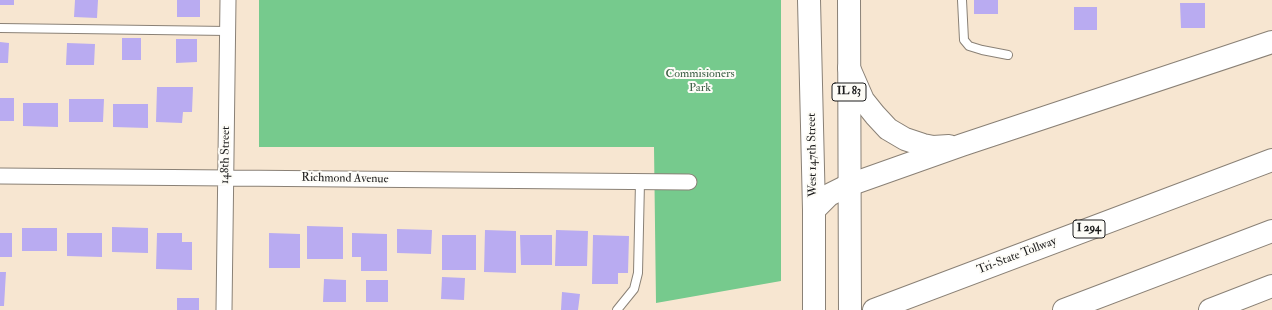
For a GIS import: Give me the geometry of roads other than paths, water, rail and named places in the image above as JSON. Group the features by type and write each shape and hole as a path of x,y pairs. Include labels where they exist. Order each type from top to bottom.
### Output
{"main road":[{"name":"West 147th Street","path":"809,0 814,210 814,310"},
{"name":"IL 83","path":"849,0 850,310"},
{"path":"814,210 829,195 849,185 962,144 1272,42"},
{"path":"850,68 863,100 888,129 905,139 924,145 942,147 962,144"},
{"name":"Tri-State Tollway","path":"874,310 1272,160"},
{"path":"1064,310 1272,231"},
{"path":"1210,310 1272,286"}],"street":[{"name":"148th Street","path":"224,310 228,0"},
{"name":"Richmond Avenue","path":"0,176 690,182"}],"lane":[{"path":"962,0 964,40 969,46 1008,55"},
{"path":"0,28 228,31"},
{"path":"617,310 634,289 638,273 640,182"}],"park label":[{"name":"Commisioners Park","path":"700,81"}]}
